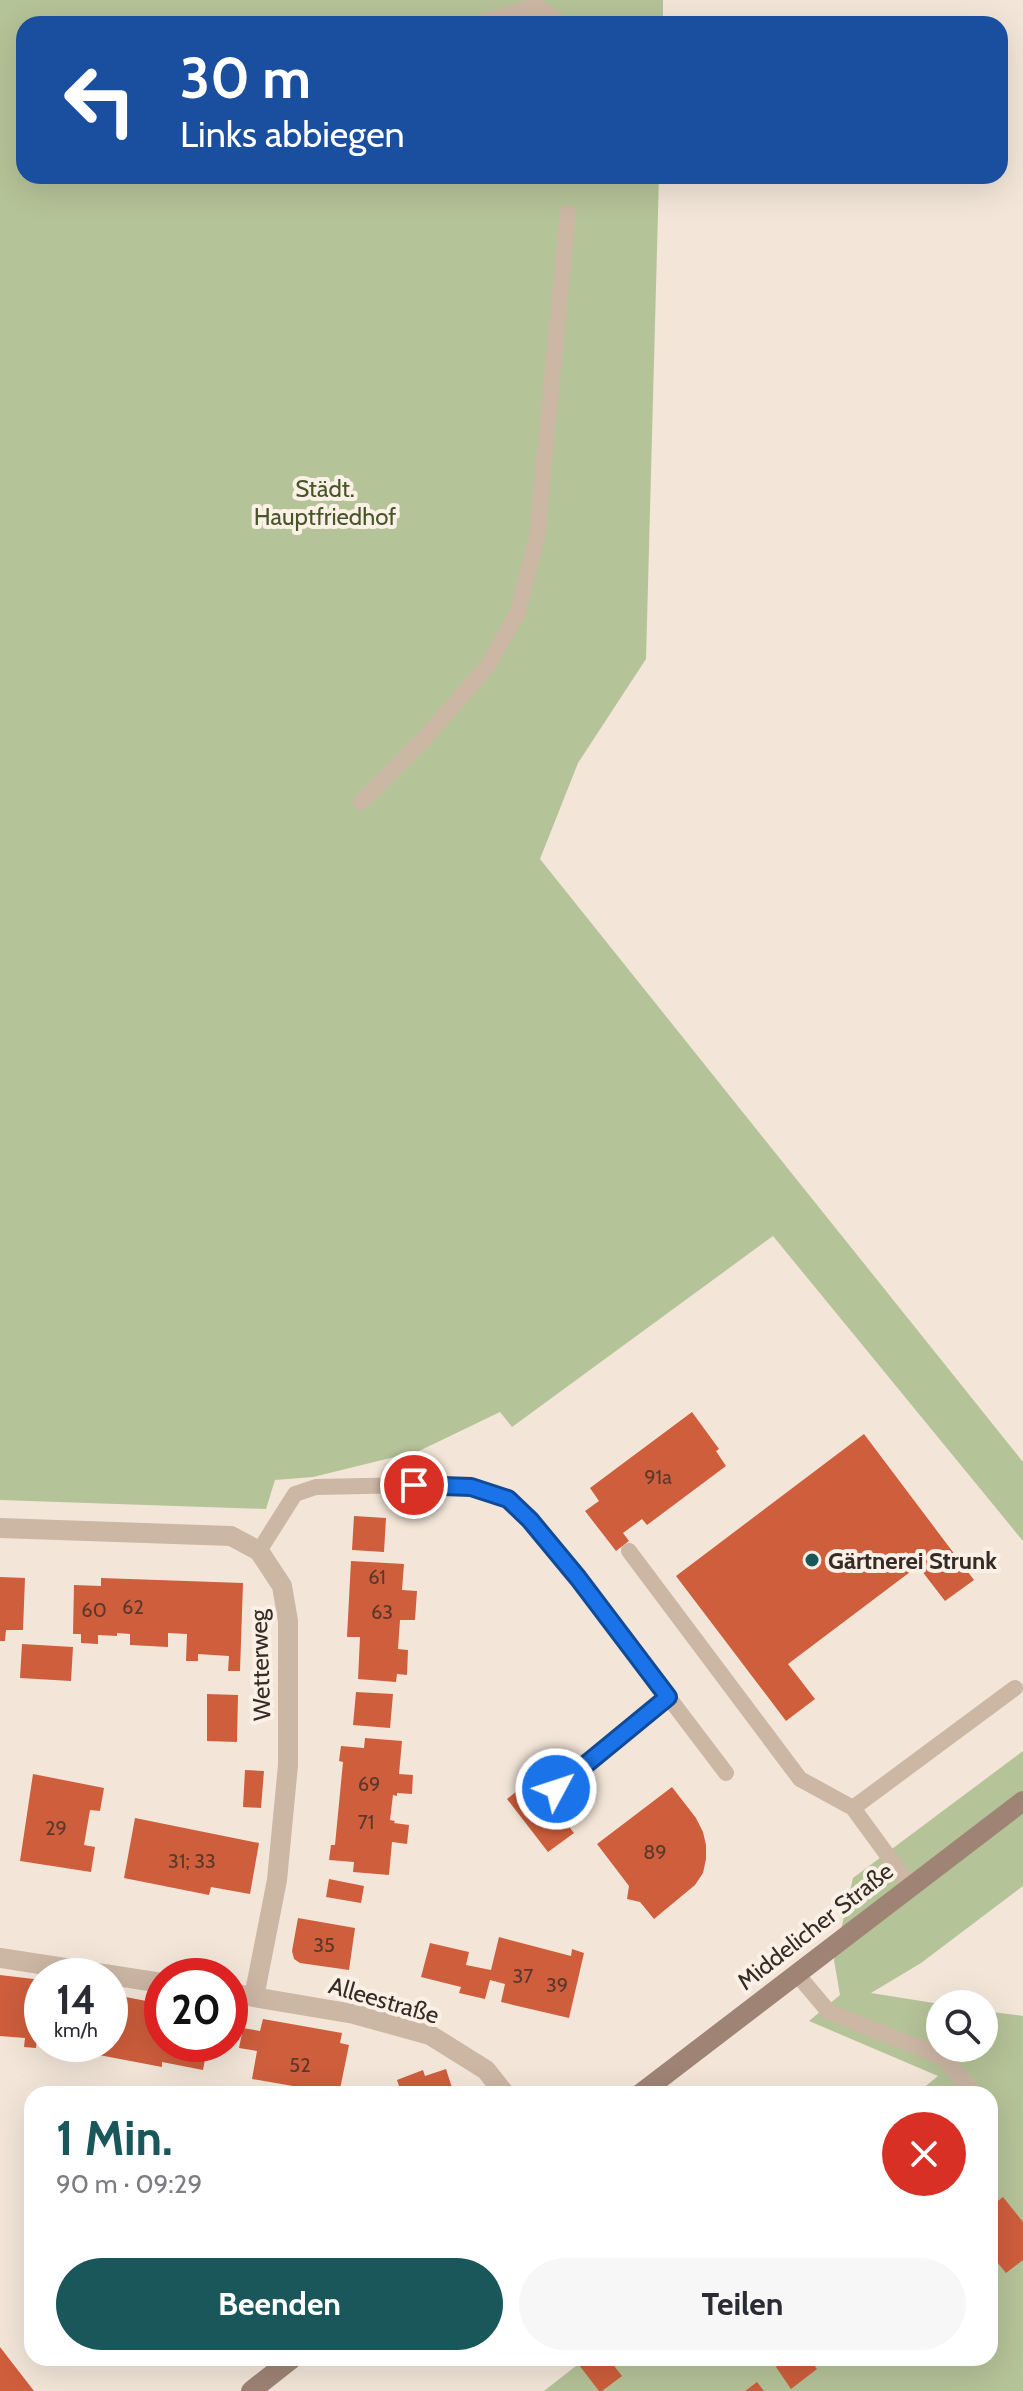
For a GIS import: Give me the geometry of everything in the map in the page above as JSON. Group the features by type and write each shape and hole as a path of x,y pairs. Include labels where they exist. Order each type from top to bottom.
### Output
{"street":[{"path":"0,1528 231,1536 259,1551"},
{"name":"Wetterweg","path":"254,1997 277,1880 288,1765 288,1621 282,1586 259,1551"},
{"name":"Middelicher Straße","path":"650,2086 1023,1801"},
{"path":"0,1958 144,1980"},
{"name":"Alleestraße","path":"248,1996 354,2014 430,2035 486,2070 499,2086"},
{"path":"251,2391 283,2366"}],"lane":[{"path":"499,16 535,3 552,16"},
{"path":"361,802 423,740 487,667 518,612 537,537 568,213"},
{"path":"259,1551 295,1494 316,1487 471,1487 508,1499 530,1520 578,1578 726,1773"},
{"path":"629,1551 800,1779 853,1808 910,1886"},
{"path":"853,1808 1015,1688"},
{"path":"556,1789 668,1697"},
{"path":"796,1973 829,2012 943,2057 968,2086"}],"green space":[{"name":"Städt. Hauptfriedhof","path":"0,0 663,0 663,16 16,16 16,184 659,184 646,659 578,763 540,859 1023,1462 1023,1541 773,1236 512,1427 500,1412 419,1451 313,1477 275,1480 266,1509 0,1500"},
{"path":"1023,1751 1023,1886 921,1963 871,1993 926,2002 926,2062 998,2062 998,2013 1023,2016 1023,2391 544,2391 576,2366 998,2366 998,2086 926,2086 938,2076 809,2021 840,1995 834,1960 853,1878"}],"building":[{"path":"692,1412 719,1449 716,1451 726,1466 647,1525 642,1519 623,1533 629,1541 616,1551 585,1511 599,1501 590,1488"},
{"name":"Gärtnerei Strunk","path":"864,1434 974,1580 945,1601 918,1566 788,1664 815,1699 786,1721 676,1576"},
{"path":"354,1516 386,1518 384,1552 352,1550"},
{"path":"351,1561 404,1564 402,1590 417,1591 415,1620 400,1620 398,1649 408,1650 407,1675 397,1674 396,1682 358,1679 360,1637 347,1637"},
{"path":"0,1577 25,1578 23,1630 6,1630 5,1641 0,1641"},
{"path":"101,1578 243,1583 240,1671 228,1671 229,1656 198,1654 198,1661 186,1661 187,1634 168,1633 168,1647 130,1645 130,1634 117,1633 117,1636 98,1635 98,1644 81,1643 81,1634 73,1634 74,1585 101,1586"},
{"path":"22,1644 73,1647 71,1681 20,1678"},
{"path":"356,1692 393,1694 390,1728 353,1725"},
{"path":"207,1694 238,1695 237,1742 207,1741"},
{"path":"365,1738 402,1741 399,1774 413,1775 412,1794 393,1795 390,1820 409,1825 407,1844 392,1842 389,1875 353,1872 354,1862 329,1860 331,1845 335,1845 343,1762 339,1761 341,1746 364,1748"},
{"path":"245,1770 264,1771 261,1808 243,1807"},
{"path":"33,1774 104,1788 100,1811 90,1810 84,1845 95,1847 91,1872 20,1861"},
{"path":"532,1779 574,1833 548,1852 507,1799"},
{"path":"672,1787 703,1832 706,1859 703,1873 695,1885 654,1919 640,1902 627,1899 629,1886 597,1844"},
{"path":"135,1818 259,1843 250,1894 211,1887 209,1895 124,1878"},
{"path":"329,1879 364,1886 361,1903 326,1897"},
{"path":"298,1918 355,1928 349,1970 300,1963 294,1959 292,1951"},
{"path":"499,1937 571,1956 572,1949 584,1953 569,2018 501,2002 505,1984 490,1980 485,1999 459,1993 461,1987 421,1977 430,1943 469,1952 466,1965 491,1970"},
{"path":"0,1975 24,1978 24,2038 0,2036"},
{"path":"128,1997 144,2001 144,2062 162,2062 162,2067 128,2061"},
{"path":"263,2019 342,2033 340,2043 349,2045 341,2086 293,2086 252,2079 257,2051 248,2050 248,2029 260,2031"},
{"path":"162,2062 205,2062 203,2070"},
{"path":"446,2069 451,2086 399,2086 397,2080 423,2070 425,2076"},
{"path":"1003,2197 1023,2222 1023,2260 1006,2273 998,2263 998,2201"},
{"path":"0,2347 34,2391 0,2391"},
{"path":"580,2366 614,2366 622,2376 599,2391"},
{"path":"815,2366 817,2369 791,2389 776,2367"},
{"path":"757,2382 764,2391 745,2391"}],"place":[{"name":"Gärtnerei Strunk","path":"812,1560"}],"route":[{"path":"414,1485 471,1487 508,1499 530,1520 578,1578 668,1697 556,1789"}]}
